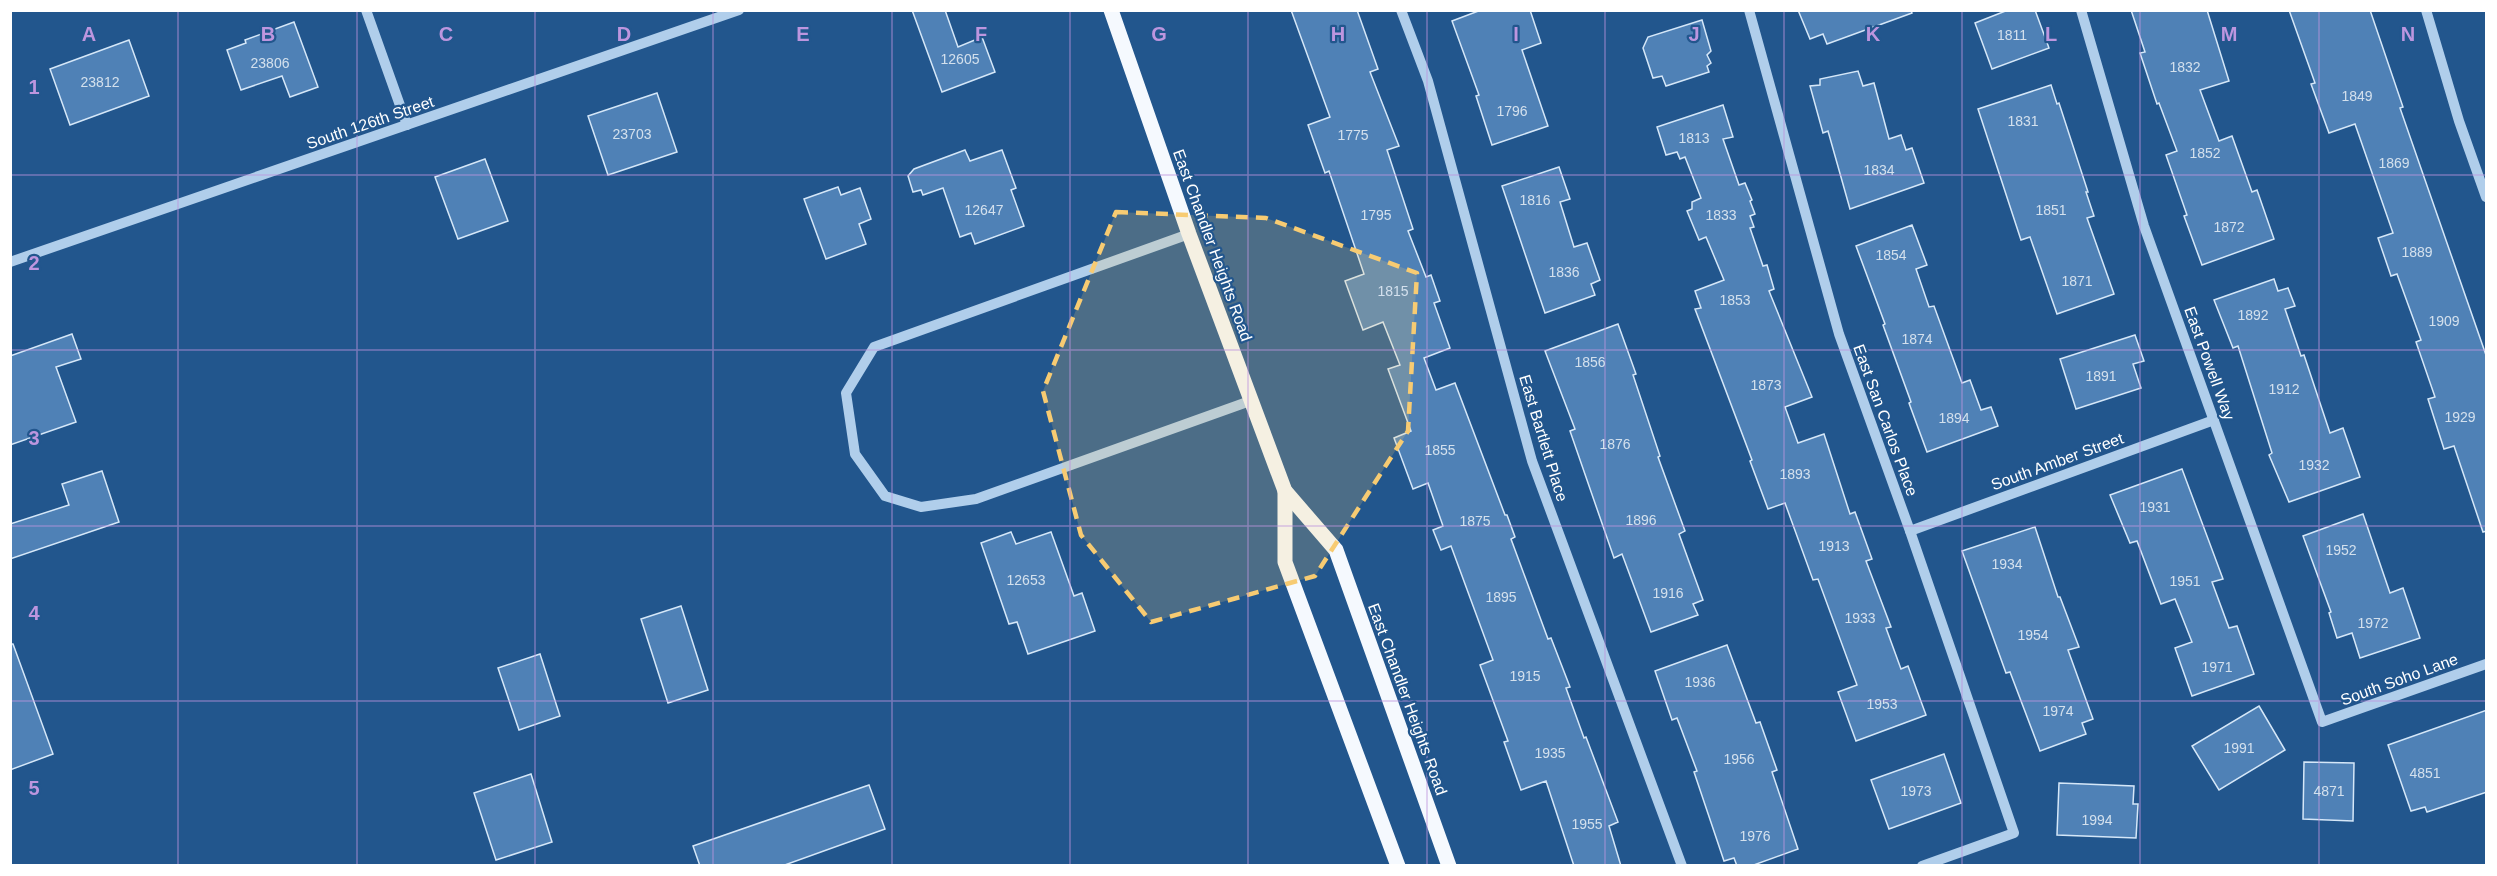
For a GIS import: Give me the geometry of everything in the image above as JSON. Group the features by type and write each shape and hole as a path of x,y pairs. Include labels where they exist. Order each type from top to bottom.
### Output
{"main road":[{"name":"East Chandler Heights Road","path":"1111,10 1189,234 1285,491 1286,562 1398,866"},
{"name":"East Chandler Heights Road","path":"1285,491 1336,550 1449,866"}],"street":[{"path":"366,10 407,125"},
{"name":"South 126th Street","path":"10,261 739,10"},
{"name":"East Bartlett Place","path":"1401,10 1428,81 1532,461 1682,866"},
{"name":"East San Carlos Place","path":"1749,10 1839,334 1910,531 2014,833 1922,866"},
{"name":"East Powell Way","path":"2081,10 2144,226 2322,722"},
{"path":"2426,10 2459,121 2487,197"},
{"path":"1189,234 874,347 846,393 855,454 885,496 921,507 976,498 1251,401"},
{"name":"South Amber Street","path":"1910,531 2214,420"},
{"name":"South Soho Lane","path":"2322,722 2487,664"}],"highlighted area":[{"path":"1116,212 1266,218 1417,273 1408,431 1315,576 1151,622 1081,535 1043,391"}],"building":[{"path":"912,10 945,10 958,47 982,37 995,72 942,92"},
{"path":"1291,10 1357,10 1378,69 1370,72 1399,146 1387,150 1413,229 1408,231 1426,277 1431,275 1440,301 1434,303 1450,348 1424,358 1436,390 1455,383 1505,515 1507,515 1515,537 1511,539 1548,639 1551,638 1570,687 1566,688 1618,822 1609,826 1621,866 1574,866 1546,781 1521,790 1504,742 1508,741 1480,665 1493,660 1451,546 1441,550 1433,530 1443,526 1428,483 1413,489 1394,438 1411,431 1388,369 1400,365 1383,322 1363,330 1345,281 1364,274 1329,171 1325,173 1308,125 1330,117"},
{"path":"1481,10 1530,10 1541,43 1522,50 1548,126 1492,145 1476,96 1479,95 1452,21"},
{"path":"1798,10 1911,10 1912,13 1827,44 1823,34 1810,39"},
{"path":"2008,10 2035,10 2049,48 1992,69 1975,23"},
{"path":"2131,10 2207,10 2229,81 2200,90 2219,141 2232,136 2252,192 2257,190 2274,239 2202,265 2184,216 2187,215 2166,155 2177,151 2159,103 2157,104 2140,53 2145,52"},
{"path":"2289,10 2370,10 2403,107 2400,108 2487,358 2487,531 2483,532 2454,446 2444,449 2428,399 2435,397 2416,342 2421,340 2397,274 2391,276 2378,238 2393,233 2355,124 2329,133 2311,84 2315,83"},
{"path":"1702,20 1711,51 1707,55 1711,63 1707,66 1709,72 1666,86 1662,76 1653,78 1643,48 1648,37"},
{"path":"294,22 318,87 290,97 282,76 241,90 227,50 246,43 245,40"},
{"path":"129,40 149,96 70,125 50,69"},
{"path":"1858,71 1863,86 1874,83 1889,139 1901,135 1906,150 1912,148 1924,183 1850,209 1828,131 1823,133 1810,86 1820,85 1820,79"},
{"path":"2051,85 2088,192 2086,192 2094,216 2087,218 2114,294 2057,314 2030,237 2021,240 1978,109"},
{"path":"657,93 677,152 608,175 588,116"},
{"path":"1723,105 1733,137 1723,139 1739,185 1745,183 1752,200 1750,201 1755,214 1750,216 1754,227 1750,228 1763,266 1767,265 1774,289 1769,291 1812,397 1785,407 1798,443 1824,434 1850,514 1855,512 1872,559 1866,561 1891,627 1886,628 1901,669 1908,666 1926,715 1856,741 1838,692 1857,685 1818,579 1813,580 1785,503 1768,509 1695,309 1701,308 1695,291 1724,280 1706,237 1699,240 1687,211 1692,209 1692,202 1701,198 1685,157 1680,159 1677,152 1666,155 1657,127"},
{"path":"965,150 970,161 1002,150 1016,188 1011,190 1024,226 975,244 971,233 960,237 943,188 923,195 921,190 913,192 908,176 914,169"},
{"path":"485,159 508,221 458,239 435,177"},
{"path":"1559,167 1570,199 1560,202 1574,247 1587,243 1600,280 1591,284 1595,295 1545,313 1502,186"},
{"path":"838,187 841,195 860,188 871,219 859,224 866,244 826,259 804,199"},
{"path":"1912,225 1927,265 1916,269 1929,307 1934,306 1962,383 1970,380 1981,410 1991,407 1998,426 1927,452 1883,325 1885,324 1856,246"},
{"path":"2274,279 2278,291 2288,288 2295,306 2285,309 2301,356 2304,355 2330,433 2343,428 2360,477 2289,502 2269,455 2272,453 2238,346 2233,348 2214,300"},
{"path":"1618,324 1636,374 1633,375 1660,456 1658,457 1685,531 1679,534 1703,600 1693,604 1698,615 1651,632 1622,554 1614,558 1570,431 1575,429 1545,351"},
{"path":"72,334 81,359 56,367 76,422 10,445 10,356"},
{"path":"2135,335 2144,361 2133,364 2141,388 2076,409 2060,359"},
{"path":"2182,469 2223,579 2212,582 2229,628 2237,626 2254,674 2192,696 2175,648 2192,642 2175,599 2161,604 2137,541 2130,543 2110,495"},
{"path":"102,471 119,522 10,559 10,524 69,505 62,484"},
{"path":"2363,514 2390,593 2403,588 2420,638 2360,658 2352,633 2337,638 2329,613 2331,612 2303,536"},
{"path":"2035,527 2058,597 2060,597 2079,647 2068,650 2093,719 2082,723 2086,734 2040,751 2010,672 2006,673 1962,551"},
{"path":"1011,532 1016,544 1051,532 1074,596 1082,593 1095,631 1028,654 1017,622 1009,624 981,543"},
{"path":"681,606 708,690 668,703 641,619"},
{"path":"10,644 13,644 53,754 10,770"},
{"path":"1727,645 1756,723 1760,722 1777,770 1772,772 1798,849 1751,866 1737,866 1734,858 1724,861 1694,772 1697,771 1677,718 1672,720 1655,671"},
{"path":"540,654 560,716 519,730 498,668"},
{"path":"2259,706 2285,750 2219,790 2192,746"},
{"path":"2487,710 2487,792 2427,812 2425,807 2411,811 2388,745"},
{"path":"1944,754 1961,803 1889,829 1871,780"},
{"path":"2304,762 2354,763 2353,821 2303,819"},
{"path":"531,774 552,842 496,860 474,793"},
{"path":"2059,783 2134,786 2133,804 2138,804 2136,838 2057,835"},
{"path":"869,785 885,829 782,866 700,866 693,846"}]}
